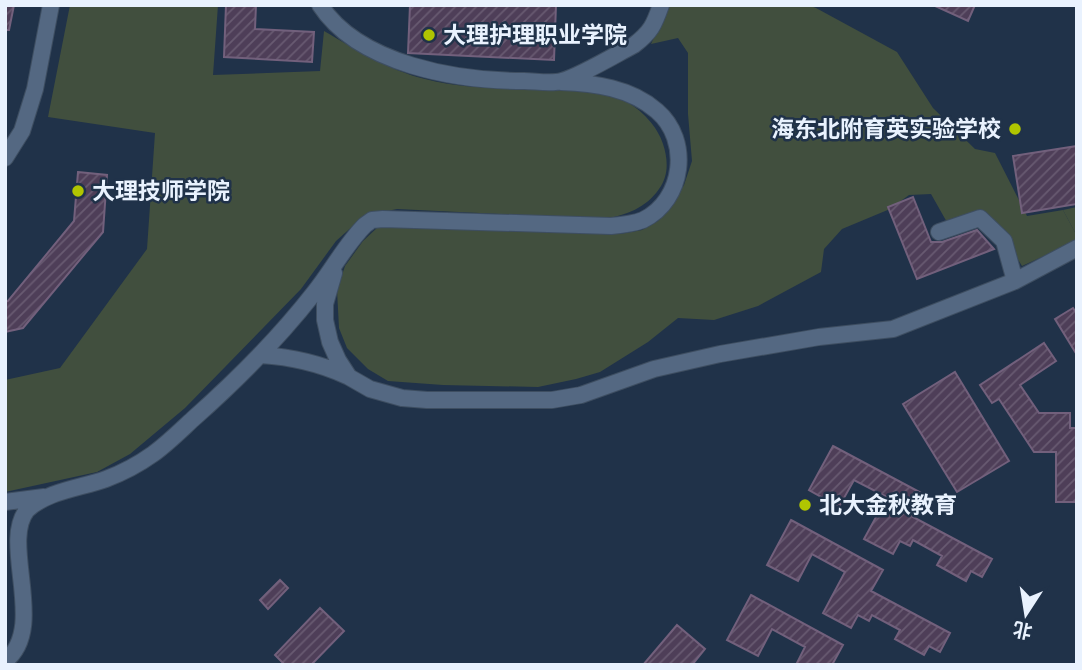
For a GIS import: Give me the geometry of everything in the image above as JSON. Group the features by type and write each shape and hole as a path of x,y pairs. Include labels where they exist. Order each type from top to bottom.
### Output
{"street":[{"path":"5,158 22,131 35,89 51,5"},
{"path":"5,661 18,644 20,634 21,605 14,542 20,519 27,510 54,496 105,479 153,454 261,355 309,299 360,230 372,220 611,226 643,219 655,211 670,193 678,173 679,145 669,125 658,112 640,99 594,84 468,78 424,69 369,48 348,36 334,24 320,5"},
{"path":"561,82 634,45 653,28 662,5"},
{"path":"939,232 981,218 1004,242 1016,281"},
{"path":"261,355 310,361 370,389 402,398 440,401 552,400 581,395 654,369 720,354 819,337 893,329 1016,281 1077,248"},
{"path":"338,259 325,304 326,320 330,342 349,377"},
{"path":"5,502 54,496"}],"green space":[{"path":"70,5 218,5 213,75 320,71 324,31 385,65 441,83 474,87 583,91 609,95 637,109 657,131 666,156 665,179 654,196 642,206 605,219 397,209 364,216 336,241 301,289 185,408 130,454 97,472 5,492 5,380 60,368 147,249 155,133 48,117"},
{"path":"669,5 808,5 897,52 933,108 975,149 995,153 1027,216 1063,210 1077,241 1022,266 1000,230 979,214 948,224 931,194 909,195 890,209 842,229 824,249 821,272 758,306 714,320 678,318 648,342 600,372 538,387 388,381 368,369 347,348 339,328 337,290 345,266 363,241 378,227 620,234 642,230 658,221 674,202 684,185 692,161 688,114 688,53 678,38 651,44"},
{"path":"1077,207 1077,236 1063,210"}],"building":[{"path":"5,5 14,5 9,30 5,30"},
{"path":"226,5 256,5 255,29 314,32 312,62 224,57"},
{"path":"410,5 556,5 554,60 408,53"},
{"path":"933,5 975,5 968,21"},
{"path":"1077,146 1077,204 1022,213 1013,156"},
{"path":"78,172 107,175 103,232 23,328 5,332 5,302 74,221"},
{"path":"913,197 931,242 942,242 977,230 994,249 917,279 888,207"},
{"path":"1073,308 1077,314 1077,355 1055,319"},
{"path":"1044,343 1056,361 1020,385 1039,413 1070,413 1070,428 1077,428 1077,502 1056,502 1056,452 1034,452 999,399 992,403 980,385"},
{"path":"955,372 1009,461 957,492 903,404"},
{"path":"833,446 925,495 913,517 992,559 982,577 971,571 966,581 937,565 942,556 913,540 910,546 900,541 893,554 864,539 887,497 854,480 839,507 809,490"},
{"path":"791,520 883,570 871,591 950,633 940,652 929,646 924,655 895,639 900,630 872,615 869,621 858,615 851,628 823,613 845,572 812,554 798,581 767,565"},
{"path":"280,580 288,588 268,609 260,600"},
{"path":"751,595 843,645 832,665 796,665 805,647 772,629 758,656 727,640"},
{"path":"320,608 344,631 311,665 285,665 275,655"},
{"path":"677,625 705,649 692,665 643,665"}],"place":[{"name":"大理护理职业学院","path":"429,35"},
{"name":"海东北附育英实验学校","path":"1015,129"},
{"name":"大理技师学院","path":"78,191"},
{"name":"北大金秋教育","path":"805,505"}]}
